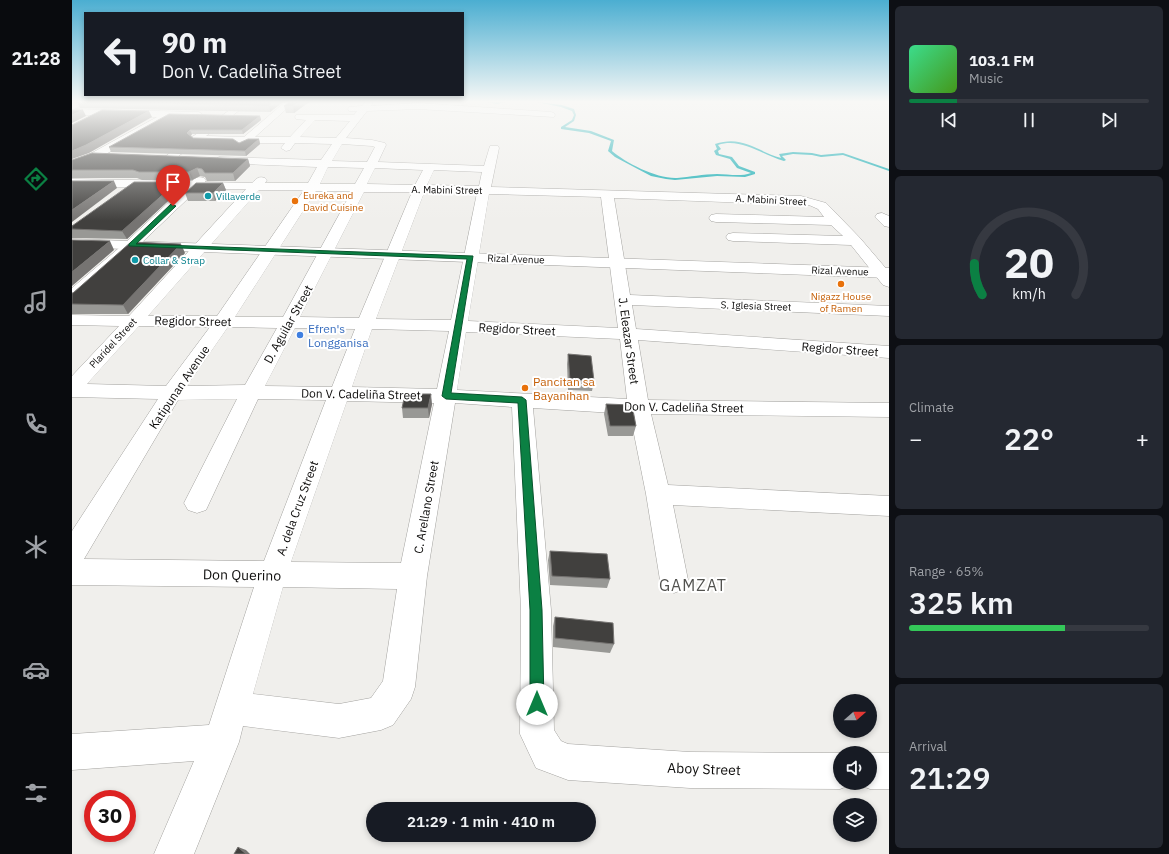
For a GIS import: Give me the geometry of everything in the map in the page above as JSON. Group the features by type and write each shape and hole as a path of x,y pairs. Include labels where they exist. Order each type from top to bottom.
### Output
{"street":[{"path":"72,165 94,156 119,142"},
{"path":"120,194 190,142"},
{"path":"72,296 131,245 222,160 244,142"},
{"name":"Plaridel Street","path":"72,389 201,248 256,186 274,162 292,142"},
{"name":"Katipunan Avenue","path":"72,555 172,393 271,250 312,188 324,164 338,142"},
{"name":"D. Aguilar Street","path":"197,503 250,392 327,252 381,145 353,142"},
{"path":"94,156 117,156"},
{"path":"154,158 184,159"},
{"path":"207,160 372,164 489,169"},
{"name":"A. dela Cruz Street","path":"174,854 221,742 272,576 339,394 365,325 430,166"},
{"name":"A. Mabini Street","path":"72,184 419,190 489,169 607,194 801,200 822,206 835,221"},
{"name":"C. Arellano Street","path":"232,708 339,721 381,713 400,687 413,576 458,326 489,169"},
{"name":"J. Eleazar Street","path":"607,194 639,407 658,494 674,580"},
{"path":"716,218 835,221 886,276"},
{"path":"733,237 855,241"},
{"name":"Rizal Avenue","path":"72,243 471,257 886,276"},
{"name":"S. Iglesia Street","path":"624,300 889,311"},
{"name":"Regidor Street","path":"72,320 223,321 287,324 458,326 628,335 889,352"},
{"name":"Don V. Cadeliña Street","path":"72,389 172,393 250,392 446,396 639,407 889,410"},
{"name":"Aboy Street","path":"522,400 536,610 537,734 550,755 568,762 690,770 833,771"},
{"path":"658,494 889,506"},
{"name":"Don Querino","path":"72,572 272,576 413,576"},
{"path":"72,752 221,742"},
{"path":"877,771 889,771"}],"building":[{"path":"72,142 92,142 86,145 72,151"},
{"path":"118,142 256,142 245,151 109,147"},
{"path":"92,153 248,159 233,173 205,173 202,169 197,168 189,172 72,170 72,160"},
{"path":"72,181 114,181 72,210"},
{"path":"134,182 177,182 122,231 72,229 72,226"},
{"path":"196,183 223,183 213,193 185,193"},
{"path":"72,240 110,241 72,272"},
{"path":"131,242 181,244 123,305 72,304 72,293"},
{"path":"568,354 591,356 594,381 570,380"},
{"path":"405,394 431,394 428,408 402,408"},
{"path":"606,404 632,405 636,426 610,426"},
{"path":"550,551 607,554 610,579 552,576"},
{"path":"555,617 613,623 614,644 555,638"},
{"path":"238,847 246,854 234,854"}],"waterway":[{"path":"613,142 610,151 616,156 652,175 675,179 717,175 745,176 754,173 738,167 731,158 718,155 716,151 719,149 716,145 725,142 742,143 784,160 780,155 793,153 821,156 843,154 889,170"}],"place":[{"name":"Villaverde","path":"208,196"},
{"name":"Eureka and David Cuisine","path":"295,201"},
{"name":"Collar & Strap","path":"135,260"},
{"name":"Nigazz House of Ramen","path":"841,284"},
{"name":"Efren's Longganisa","path":"300,335"},
{"name":"Pancitan sa Bayanihan","path":"525,388"}],"district":[{"name":"GAMZAT","path":"693,585"}],"route":[{"path":"173,206 131,245 471,257 446,396 522,400 536,610 537,704"}]}
